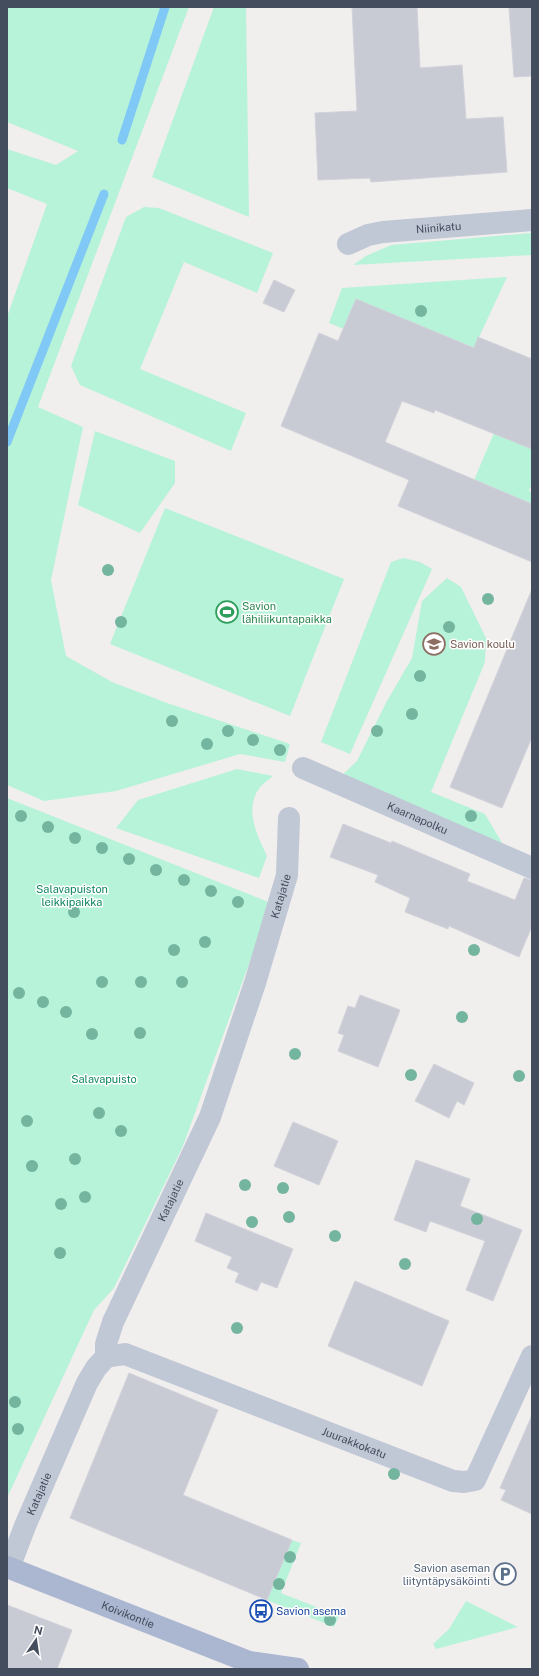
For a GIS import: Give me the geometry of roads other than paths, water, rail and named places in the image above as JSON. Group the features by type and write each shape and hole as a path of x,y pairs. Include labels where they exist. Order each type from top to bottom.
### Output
{"main road":[{"name":"Koivikontie","path":"8,1567 256,1665 298,1669"}],"street":[{"name":"Niinikatu","path":"348,244 368,235 383,232 532,220"},
{"name":"Kaarnapolku","path":"302,768 532,868"},
{"name":"Katajatie","path":"8,1567 87,1383 96,1368 106,1357 106,1344 113,1322 210,1117 242,1025 287,875 289,818"},
{"name":"Juurakkokatu","path":"106,1357 125,1354 453,1481 464,1482 475,1480 532,1356"}],"waterway":[{"path":"122,140 165,7"},
{"path":"7,442 104,194"}],"place":[{"name":"Savion lähiliikuntapaikka","path":"227,612"},
{"name":"Savion koulu","path":"434,644"},
{"name":"Savion aseman liityntäpysäköinti","path":"505,1574"},
{"name":"Savion asema","path":"261,1611"}],"park label":[{"name":"Salavapuiston leikkipaikka","path":"72,895"},
{"name":"Salavapuisto","path":"104,1079"}]}
